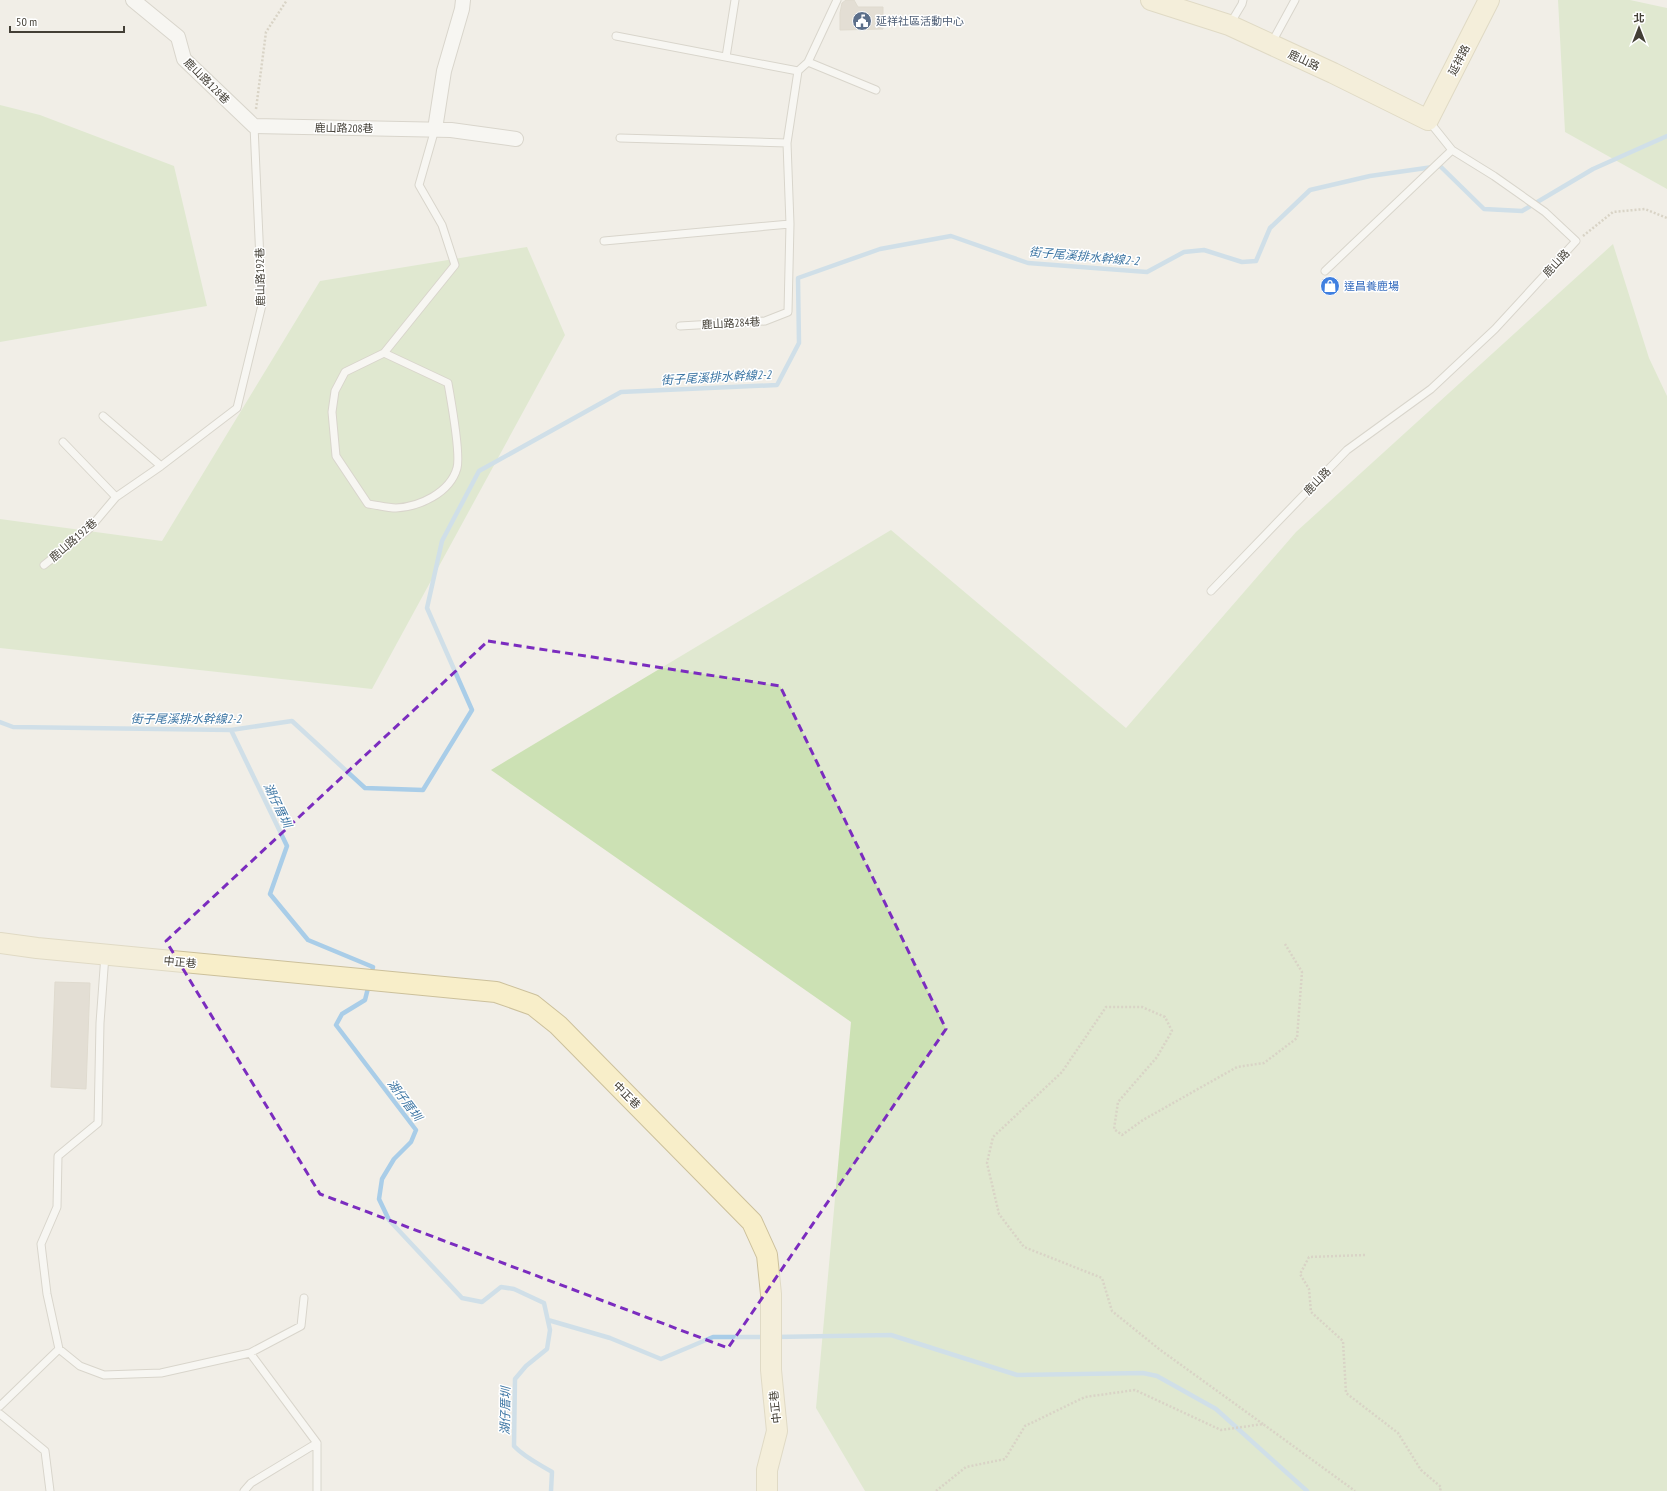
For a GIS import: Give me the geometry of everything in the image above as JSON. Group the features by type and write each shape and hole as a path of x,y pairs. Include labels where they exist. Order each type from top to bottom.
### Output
{"street":[{"name":"鹿山路128巷","path":"133,0 178,36 184,59 254,126"},
{"path":"435,129 444,71 462,9 463,0"},
{"name":"鹿山路","path":"1151,0 1229,25 1428,120"},
{"name":"延祥路","path":"1428,120 1489,0"},
{"name":"鹿山路208巷","path":"254,126 435,129 516,139"},
{"name":"中正巷","path":"0,943 105,955 496,992 533,1005 558,1025 752,1222 767,1255 771,1294 771,1370 777,1431 767,1470 767,1491"}],"lane":[{"path":"726,57 735,0"},
{"path":"616,36 798,71 808,62 837,0"},
{"path":"1229,25 1243,0"},
{"path":"1271,44 1295,0"},
{"path":"808,62 876,90"},
{"name":"鹿山路284巷","path":"680,326 765,321 788,312 790,224 787,143 798,71"},
{"name":"鹿山路","path":"1211,591 1347,450 1431,389 1495,329 1576,241 1545,212 1494,176 1452,150 1428,120"},
{"name":"鹿山路192巷","path":"44,565 89,529 116,496 161,466 237,408 262,306 254,126"},
{"path":"384,353 448,382 457,450 457,468 448,485 425,502 396,508 368,504 355,486 336,456 332,412 335,391 345,372 384,353 455,265 442,225 420,185 435,129"},
{"path":"620,138 787,143"},
{"path":"1325,271 1452,150"},
{"path":"604,241 790,224"},
{"path":"103,416 161,466"},
{"path":"63,442 116,496"},
{"path":"105,955 100,1023 98,1123 58,1156 57,1207 41,1244 47,1294 59,1349 80,1366 104,1375 161,1373 250,1353 301,1326 304,1298"},
{"path":"0,1406 59,1349"},
{"path":"250,1353 317,1443 317,1491"},
{"path":"0,1414 45,1452 50,1491"},
{"path":"244,1491 251,1483 317,1443"}],"path":[{"path":"254,126 266,32 287,0"},
{"path":"1576,241 1613,212 1645,209 1667,218"},
{"path":"1285,944 1302,972 1297,1038 1264,1063 1237,1067 1143,1120 1122,1134 1114,1129 1118,1102 1157,1057 1172,1031 1165,1017 1142,1007 1106,1007 1062,1072 993,1136 987,1163 1000,1214 1024,1247 1102,1278 1112,1311 1159,1349 1356,1491"},
{"path":"1365,1255 1309,1257 1300,1274 1309,1289 1312,1312 1343,1341 1346,1393 1398,1433 1421,1470 1441,1487 1440,1491"},
{"path":"936,1491 966,1467 1005,1459 1025,1426 1085,1397 1135,1390 1221,1430 1263,1424"}],"highlighted area":[{"path":"488,641 780,686 946,1029 728,1348 320,1194 166,941"}],"green space":[{"path":"1558,0 1630,0 1667,8 1667,189 1565,132"},
{"path":"0,105 40,115 174,166 207,306 0,342"},
{"path":"1613,244 1649,358 1667,396 1667,1491 865,1491 816,1408 851,1022 491,770 891,530 1126,728 1296,532"},
{"path":"527,247 565,335 372,689 0,648 0,519 162,541 320,281"}],"building":[{"name":"延祥社區活動中心","path":"846,0 854,0 858,7 883,7 883,29 840,30 840,13 842,3"},
{"path":"55,982 90,983 86,1089 51,1087"}],"waterway":[{"name":"街子尾溪排水幹線2-2","path":"0,722 13,727 231,730 292,721 365,788 423,790 472,710 427,608 442,541 479,471 621,392 777,385 799,343 798,278 880,249 951,236 1028,263 1147,272 1184,252 1204,250 1242,262 1256,261 1270,228 1310,190 1370,176 1440,166 1484,209 1522,211 1593,169 1667,136"},
{"name":"湖仔厝圳","path":"231,730 287,846 270,894 308,940 373,967 371,975"},
{"name":"湖仔厝圳","path":"369,984 365,1000 342,1014 336,1025 416,1130 411,1142 394,1159 382,1179 379,1199 389,1220 462,1298 482,1302 501,1287 514,1289 544,1303 550,1330 547,1349 526,1366 515,1379 514,1446 527,1457 552,1472 551,1491"},
{"path":"548,1320 610,1338 661,1359 713,1337 765,1337"},
{"path":"775,1337 891,1335 1017,1375 1143,1373 1157,1376 1216,1409 1307,1491"}],"place":[{"name":"延祥社區活動中心","path":"862,21"},
{"name":"達昌養鹿場","path":"1330,286"}]}
